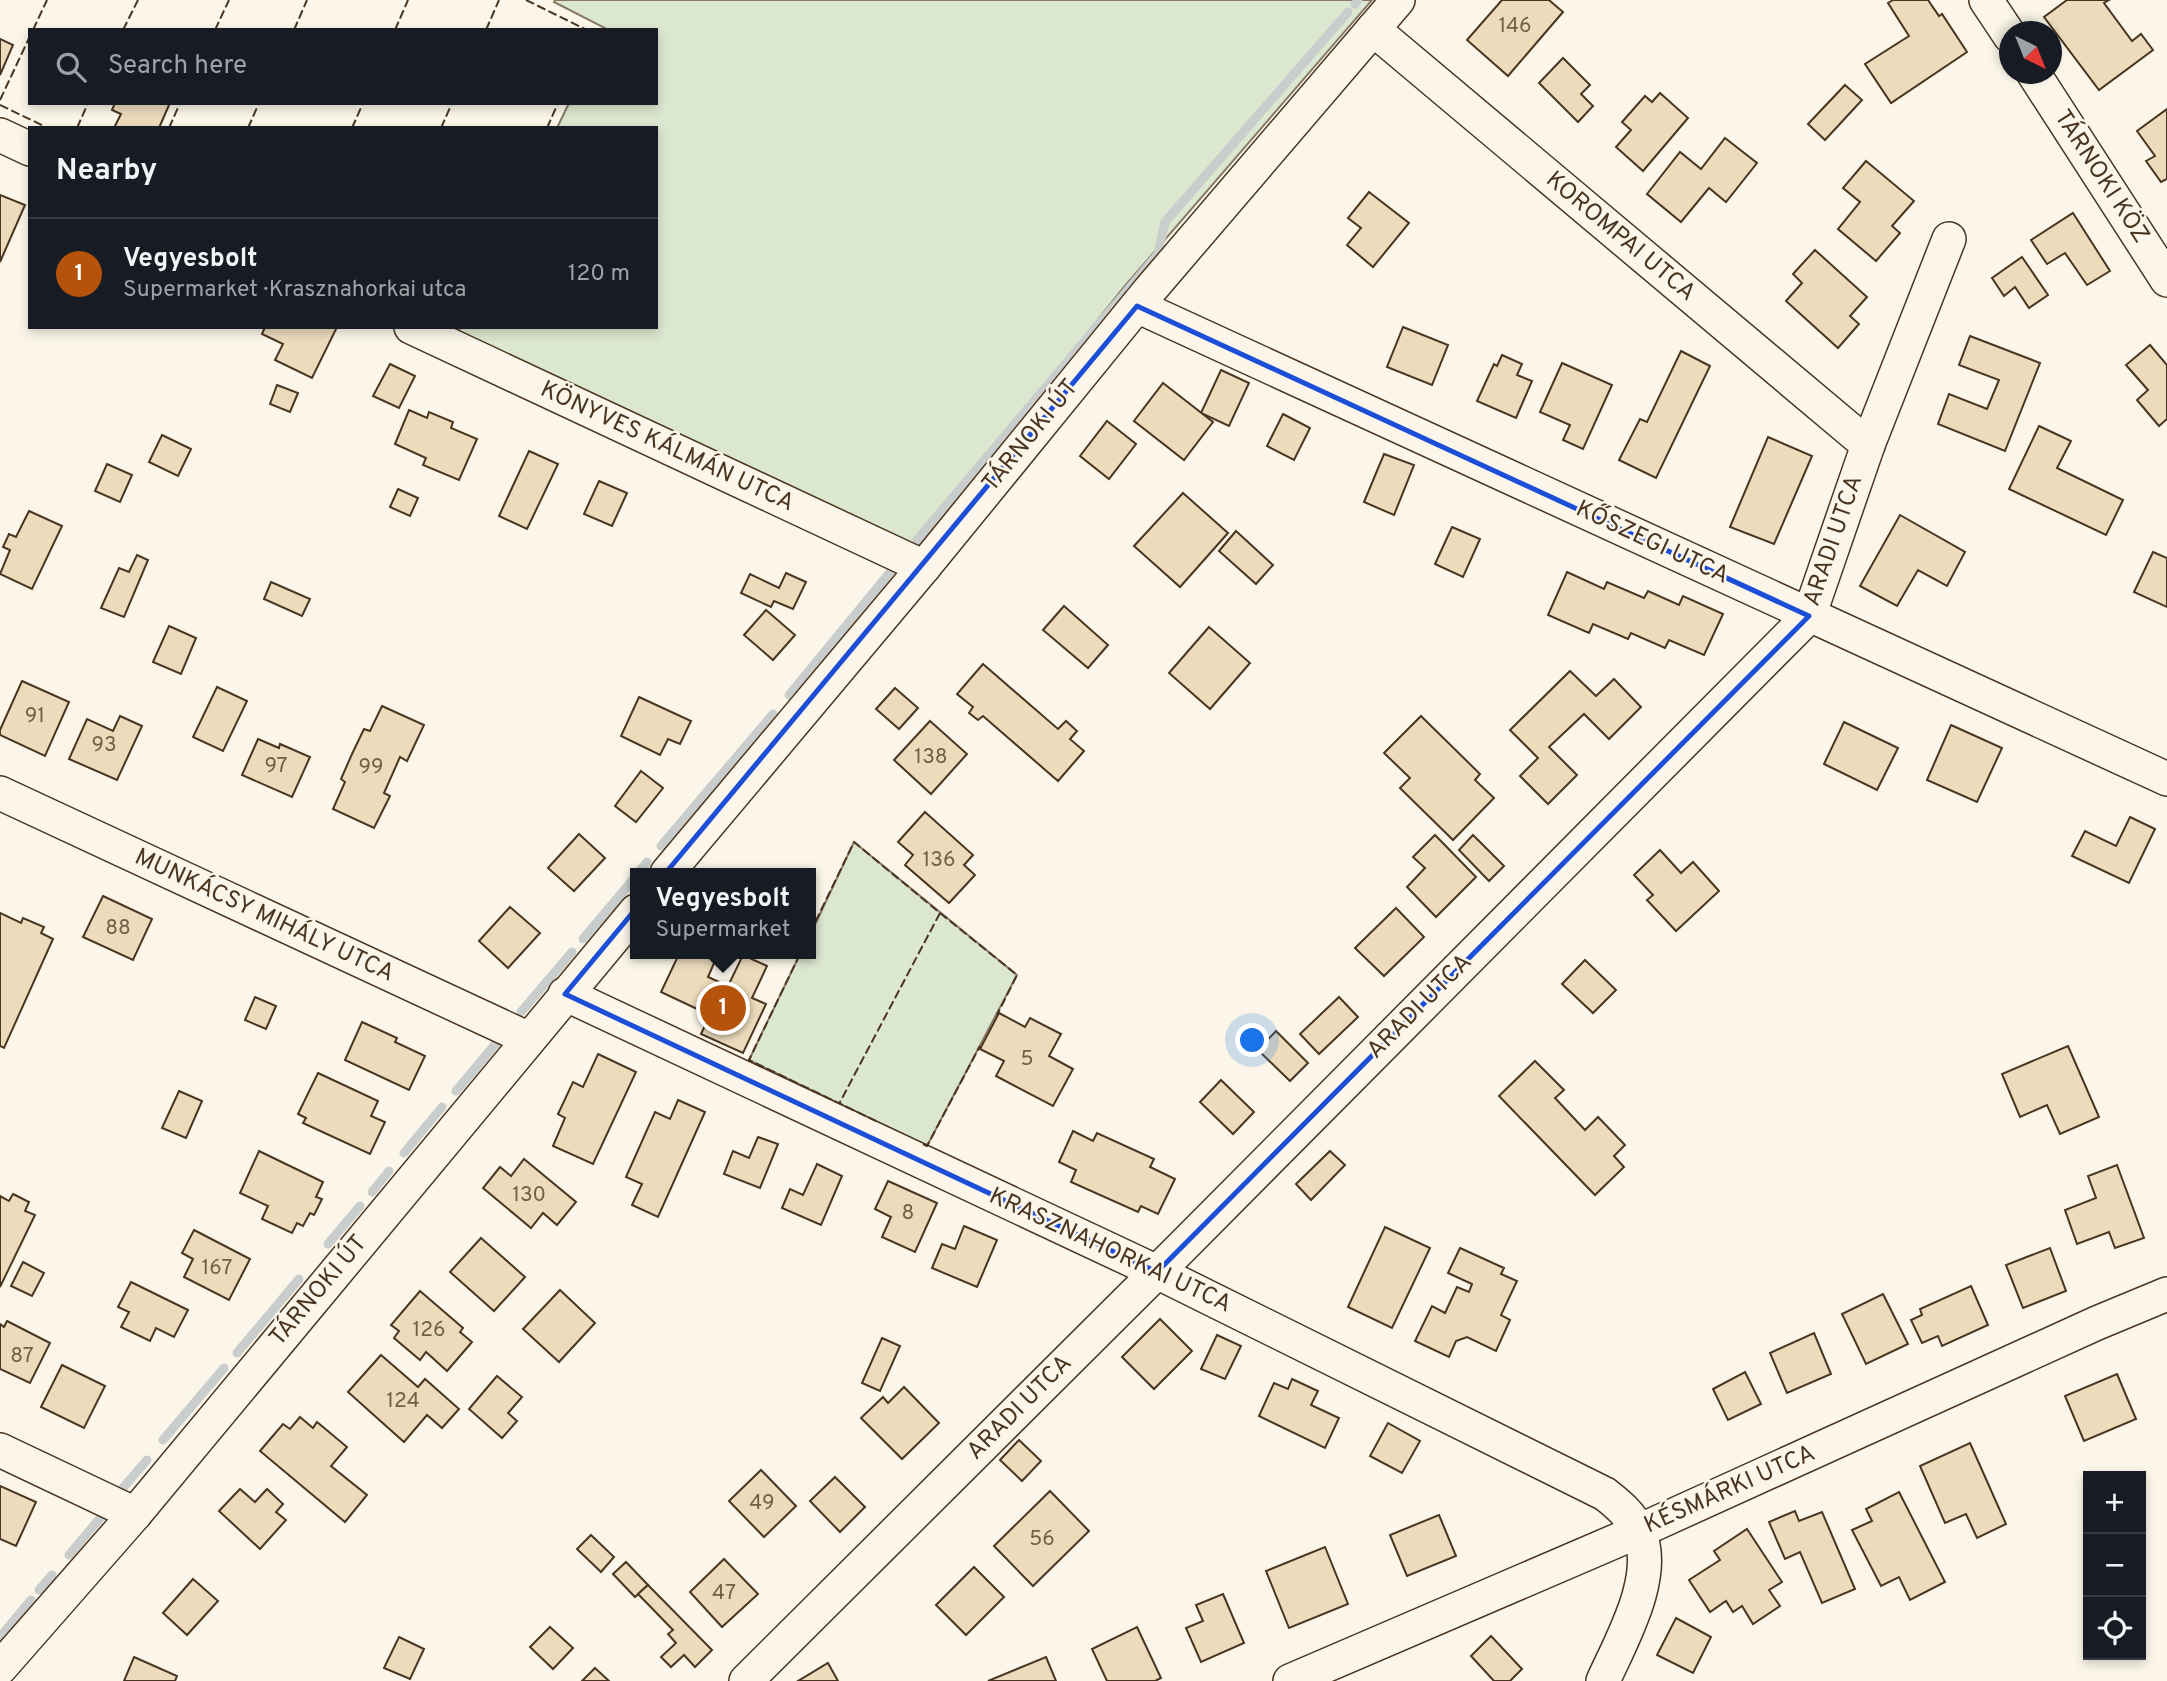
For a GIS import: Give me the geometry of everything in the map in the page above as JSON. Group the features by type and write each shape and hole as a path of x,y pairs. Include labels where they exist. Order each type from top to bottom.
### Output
{"street":[{"name":"TÁRNOKI ÚT","path":"671,868 1138,306 1398,0"},
{"path":"1986,0 2000,21"},
{"name":"KOROMPAI UTCA","path":"1373,29 1868,445"},
{"name":"TÁRNOKI KÖZ","path":"2040,84 2167,280"},
{"path":"0,135 28,148"},
{"name":"ARADI UTCA","path":"746,1681 1809,616 1868,445 1950,239"},
{"name":"KŐSZEGI UTCA","path":"1138,306 2167,779"},
{"name":"KÖNYVES KÁLMÁN UTCA","path":"415,329 923,567"},
{"name":"MUNKÁCSY MIHÁLY UTCA","path":"0,793 529,1039"},
{"name":"TÁRNOKI ÚT","path":"0,1668 135,1514 630,917"},
{"name":"KRASZNAHORKAI UTCA","path":"565,995 1157,1272 1583,1482 1605,1494 1623,1509 1639,1531"},
{"name":"KÉSMÁRKI UTCA","path":"1290,1681 1639,1531 2097,1323 2167,1294"},
{"path":"0,1450 135,1514"},
{"path":"1603,1681 1633,1615 1644,1577 1644,1550 1639,1531"}],"highlighted area":[{"path":"1137,306 1809,616 1157,1272 565,994"}],"green space":[{"path":"1372,0 1124,287 915,551 458,332 460,329 658,329 658,126 558,126 568,105 658,105 658,28 605,28 554,2"},
{"path":"854,842 1017,975 927,1146 749,1060 798,959 816,959 816,922"}],"building":[{"path":"1502,0 1549,0 1563,12 1508,76 1467,40"},
{"path":"1893,0 1928,0 1939,16 1942,14 1967,52 1891,103 1865,64 1909,36 1888,3"},
{"path":"2067,0 2109,0 2104,3 2132,41 2141,34 2153,50 2099,90 2062,41 2062,21 2047,21 2044,17"},
{"path":"0,39 13,45 0,75"},
{"path":"1563,58 1590,85 1581,94 1593,106 1578,122 1539,83"},
{"path":"1845,85 1862,100 1825,140 1808,124"},
{"path":"1660,93 1688,118 1643,171 1616,147 1631,130 1622,122 1645,96 1652,102"},
{"path":"114,105 169,105 160,126 115,126 121,114 112,110"},
{"path":"2167,109 2167,179 2161,182 2146,161 2155,156 2137,131"},
{"path":"1725,138 1757,163 1726,202 1709,188 1681,222 1647,194 1680,152 1701,169"},
{"path":"1866,161 1914,201 1892,226 1900,233 1876,261 1838,229 1860,202 1843,188"},
{"path":"1369,192 1409,223 1373,267 1347,245 1361,228 1348,218"},
{"path":"0,195 25,205 0,262"},
{"path":"2073,213 2110,271 2087,285 2065,253 2047,264 2031,240"},
{"path":"1815,250 1867,297 1850,316 1859,324 1838,348 1786,301 1802,283 1793,274"},
{"path":"2022,257 2048,295 2029,308 2015,287 2004,296 1992,278"},
{"path":"1403,327 1448,345 1432,385 1387,367"},
{"path":"264,329 336,329 312,378 275,360 283,344 262,334"},
{"path":"1970,336 2040,363 2005,451 1938,424 1949,394 1987,409 1999,380 1959,365"},
{"path":"2150,345 2167,365 2167,419 2159,426 2137,400 2148,390 2126,365"},
{"path":"1681,351 1710,366 1656,478 1619,460 1640,419 1647,422"},
{"path":"1502,355 1522,364 1517,375 1532,381 1516,418 1477,401 1494,364 1497,366"},
{"path":"1562,363 1612,385 1583,449 1563,440 1570,425 1540,412"},
{"path":"390,364 415,376 399,408 373,396"},
{"path":"1221,370 1249,383 1229,426 1201,413"},
{"path":"1163,383 1213,422 1184,460 1134,421"},
{"path":"277,385 298,393 290,412 270,404"},
{"path":"409,410 427,418 429,412 453,422 451,428 477,439 459,480 423,465 426,458 395,444"},
{"path":"1283,414 1310,428 1294,460 1267,446"},
{"path":"1107,421 1136,444 1109,479 1080,456"},
{"path":"2039,426 2071,441 2057,468 2123,500 2106,535 2009,489"},
{"path":"162,435 191,449 178,476 149,462"},
{"path":"1768,437 1812,456 1774,544 1730,527"},
{"path":"529,451 558,464 527,529 499,516"},
{"path":"1384,454 1414,465 1394,515 1364,502"},
{"path":"107,464 132,475 120,502 95,491"},
{"path":"599,481 627,493 612,526 584,514"},
{"path":"398,489 418,498 410,516 390,507"},
{"path":"1183,493 1228,533 1180,587 1134,546"},
{"path":"29,511 62,526 32,589 0,574 10,550 3,547 9,534 16,537"},
{"path":"1900,515 1965,552 1947,586 1918,570 1897,606 1860,586"},
{"path":"1452,527 1480,539 1463,577 1435,564"},
{"path":"1236,531 1273,565 1256,584 1219,551"},
{"path":"2153,552 2167,558 2167,607 2134,592"},
{"path":"137,555 148,560 124,617 101,608 119,568 129,572"},
{"path":"1567,572 1604,589 1607,582 1644,598 1648,591 1679,605 1683,596 1723,614 1704,655 1669,640 1665,648 1631,633 1628,639 1593,624 1589,633 1548,615"},
{"path":"786,573 806,582 793,609 774,601 771,607 741,593 750,574 779,588"},
{"path":"271,582 310,599 302,616 264,599"},
{"path":"1064,606 1108,645 1088,668 1043,630"},
{"path":"766,610 795,635 773,660 744,635"},
{"path":"169,626 196,638 181,674 153,662"},
{"path":"1209,627 1250,663 1210,709 1169,673"},
{"path":"983,664 1058,729 1066,721 1077,731 1070,739 1084,751 1058,781 983,716 978,720 969,713 973,707 957,694"},
{"path":"1570,671 1596,696 1614,679 1641,707 1609,739 1584,714 1549,747 1577,775 1548,804 1520,776 1538,758 1510,730"},
{"path":"22,681 69,702 45,756 0,735"},
{"path":"217,687 247,701 223,751 193,737"},
{"path":"895,688 918,708 899,729 876,709"},
{"path":"639,697 691,721 680,744 668,739 660,755 621,736"},
{"path":"382,706 424,725 407,761 400,757 384,793 390,796 374,828 333,809 345,782 341,779 352,754 364,729 370,731"},
{"path":"120,716 142,726 117,780 69,759 87,719 113,731"},
{"path":"1421,716 1480,774 1475,780 1494,798 1453,840 1400,788 1410,778 1384,753"},
{"path":"930,721 967,754 931,794 894,760"},
{"path":"1844,722 1898,748 1877,790 1824,764"},
{"path":"1951,725 2002,748 1977,802 1927,780"},
{"path":"258,739 279,748 280,744 310,757 292,797 242,775"},
{"path":"641,771 663,788 636,822 615,806"},
{"path":"925,812 973,855 964,865 975,875 949,903 905,865 913,855 898,842"},
{"path":"2130,817 2155,829 2129,883 2072,856 2085,831 2116,846"},
{"path":"579,834 605,858 574,891 548,868"},
{"path":"1435,835 1476,877 1436,917 1407,887 1425,868 1413,857"},
{"path":"1473,835 1504,866 1489,881 1459,850"},
{"path":"1660,850 1681,873 1693,862 1719,891 1676,931 1647,900 1653,895 1634,875"},
{"path":"103,896 152,919 133,960 83,937"},
{"path":"510,907 540,933 508,968 479,941"},
{"path":"1396,908 1424,937 1384,976 1355,948"},
{"path":"0,913 21,923 23,918 44,927 41,933 53,939 4,1048 0,1046"},
{"path":"677,959 716,959 708,977 728,986 741,959 752,959 767,966 752,998 766,1004 743,1053 701,1034 710,1015 661,992"},
{"path":"1585,960 1616,990 1593,1013 1562,984"},
{"path":"255,997 276,1006 266,1029 245,1020"},
{"path":"1339,997 1358,1017 1319,1054 1300,1034"},
{"path":"999,1013 1025,1027 1030,1018 1061,1034 1049,1056 1073,1069 1053,1106 996,1076 1004,1061 980,1049"},
{"path":"362,1022 397,1038 395,1042 425,1056 409,1090 345,1060"},
{"path":"1276,1031 1308,1063 1290,1081 1258,1050"},
{"path":"2068,1046 2099,1117 2060,1134 2047,1105 2020,1117 2002,1074"},
{"path":"598,1054 636,1072 593,1164 553,1146 565,1118 558,1114 573,1082 583,1087"},
{"path":"1535,1061 1564,1090 1555,1098 1585,1130 1598,1117 1625,1145 1614,1156 1624,1167 1595,1195 1499,1096"},
{"path":"318,1073 378,1101 371,1116 385,1122 370,1154 303,1123 306,1118 298,1114"},
{"path":"1221,1080 1254,1112 1233,1134 1200,1102"},
{"path":"179,1091 202,1101 186,1138 162,1128"},
{"path":"678,1100 705,1112 658,1217 632,1205 642,1184 626,1177 655,1112 670,1119"},
{"path":"1073,1131 1093,1141 1097,1133 1154,1159 1150,1167 1175,1179 1158,1214 1141,1206 1138,1212 1071,1182 1076,1170 1059,1162"},
{"path":"758,1137 778,1144 760,1188 724,1174 733,1151 749,1158"},
{"path":"259,1151 323,1182 316,1197 322,1199 314,1215 310,1213 303,1226 297,1223 292,1233 262,1219 268,1206 240,1193"},
{"path":"1330,1151 1345,1165 1311,1200 1296,1184"},
{"path":"524,1159 576,1202 557,1225 543,1213 531,1228 483,1188 500,1167 511,1176"},
{"path":"817,1164 842,1176 821,1225 782,1208 790,1189 803,1195"},
{"path":"2117,1165 2144,1238 2115,1248 2109,1232 2077,1244 2065,1210 2096,1198 2088,1176"},
{"path":"888,1181 937,1203 915,1252 882,1237 891,1217 875,1209"},
{"path":"13,1194 29,1202 25,1211 35,1215 0,1287 0,1196 9,1201"},
{"path":"964,1226 997,1240 977,1287 932,1268 942,1244 955,1249"},
{"path":"1385,1227 1430,1248 1392,1328 1348,1307"},
{"path":"194,1230 250,1259 229,1300 184,1277 193,1259 182,1253"},
{"path":"481,1238 525,1277 494,1311 450,1272"},
{"path":"1460,1248 1504,1268 1501,1274 1517,1281 1501,1315 1510,1320 1496,1351 1467,1337 1456,1341 1449,1357 1415,1341 1432,1306 1445,1313 1457,1287 1469,1292 1472,1284 1448,1273"},
{"path":"2050,1248 2066,1291 2023,1308 2006,1265"},
{"path":"23,1262 44,1273 32,1296 11,1286"},
{"path":"131,1282 188,1310 174,1337 156,1328 150,1341 121,1327 129,1312 118,1307"},
{"path":"1971,1286 1988,1325 1942,1346 1938,1336 1922,1343 1911,1320 1922,1315 1920,1309"},
{"path":"560,1290 595,1323 559,1362 523,1329"},
{"path":"420,1291 463,1328 460,1332 472,1342 447,1371 426,1352 420,1360 394,1338 399,1331 391,1325"},
{"path":"1883,1294 1908,1344 1866,1364 1842,1314"},
{"path":"1160,1319 1192,1351 1154,1389 1122,1357"},
{"path":"7,1321 50,1343 30,1383 0,1369 0,1324 4,1327"},
{"path":"1814,1333 1831,1374 1787,1393 1770,1353"},
{"path":"1217,1335 1241,1346 1225,1379 1201,1369"},
{"path":"882,1338 900,1346 880,1391 862,1383"},
{"path":"381,1355 418,1387 425,1379 459,1409 442,1428 427,1415 404,1442 348,1392"},
{"path":"62,1365 105,1386 84,1428 41,1407"},
{"path":"1745,1372 1761,1404 1728,1420 1713,1389"},
{"path":"2117,1374 2136,1419 2084,1441 2065,1396"},
{"path":"497,1376 522,1397 508,1413 517,1421 502,1438 469,1409"},
{"path":"1292,1379 1318,1391 1311,1405 1339,1418 1325,1448 1259,1416 1274,1383 1288,1389"},
{"path":"904,1387 939,1423 902,1459 861,1418 883,1397 888,1403"},
{"path":"300,1417 313,1428 317,1422 347,1447 331,1466 367,1495 345,1522 260,1451 283,1424 290,1429"},
{"path":"1388,1423 1420,1441 1402,1473 1370,1456"},
{"path":"1019,1440 1041,1461 1022,1481 1000,1460"},
{"path":"1970,1443 2006,1524 1977,1538 1966,1514 1945,1523 1920,1466"},
{"path":"761,1470 796,1506 764,1537 729,1501"},
{"path":"835,1477 865,1507 840,1532 810,1501"},
{"path":"0,1486 36,1502 16,1546 0,1539"},
{"path":"240,1489 255,1502 267,1489 283,1504 276,1512 286,1520 260,1549 219,1511"},
{"path":"1050,1491 1089,1531 1033,1586 994,1546"},
{"path":"1899,1492 1945,1582 1910,1600 1899,1577 1881,1586 1852,1530 1872,1521 1866,1509"},
{"path":"1795,1511 1799,1521 1822,1512 1855,1589 1822,1603 1800,1552 1785,1559 1769,1522"},
{"path":"1439,1515 1456,1556 1407,1576 1390,1535"},
{"path":"1747,1529 1782,1582 1769,1590 1780,1606 1753,1624 1742,1606 1733,1612 1726,1601 1710,1612 1689,1580 1720,1560 1714,1551"},
{"path":"591,1535 614,1557 601,1572 577,1549"},
{"path":"1325,1547 1348,1604 1289,1628 1266,1571"},
{"path":"724,1559 758,1594 722,1627 690,1592"},
{"path":"626,1562 648,1585 635,1597 613,1574"},
{"path":"974,1567 1004,1597 966,1635 936,1605"},
{"path":"193,1579 218,1601 187,1635 163,1613"},
{"path":"648,1585 712,1650 695,1667 684,1655 671,1667 661,1657 676,1643 668,1634 673,1630 638,1594"},
{"path":"1223,1594 1244,1643 1201,1662 1186,1628 1203,1621 1196,1605"},
{"path":"1676,1618 1711,1637 1693,1673 1657,1655"},
{"path":"550,1627 573,1648 553,1669 530,1647"},
{"path":"1137,1627 1161,1678 1155,1681 1107,1681 1092,1649"},
{"path":"1491,1636 1522,1669 1510,1681 1494,1681 1471,1656"},
{"path":"399,1637 424,1649 410,1679 384,1668"},
{"path":"134,1657 177,1676 175,1681 124,1681"},
{"path":"1046,1657 1056,1681 988,1681"},
{"path":"828,1663 838,1681 798,1681"},
{"path":"595,1668 609,1681 582,1681"}],"waterway":[{"path":"1355,4 1358,0"},
{"path":"917,540 1158,254 1165,222 1348,12"},
{"path":"789,695 895,566"},
{"path":"661,846 773,714"},
{"path":"642,868 647,862"},
{"path":"583,939 630,883"},
{"path":"521,1012 572,952"},
{"path":"456,1091 498,1041"},
{"path":"404,1153 442,1107"},
{"path":"372,1192 389,1171"},
{"path":"328,1244 360,1206"},
{"path":"237,1353 299,1279"},
{"path":"163,1440 224,1368"},
{"path":"122,1489 147,1460"},
{"path":"69,1555 101,1517"},
{"path":"39,1590 52,1575"},
{"path":"0,1637 31,1600"}],"fence":[{"path":"34,28 47,0"},
{"path":"124,28 138,0"},
{"path":"216,28 229,0"},
{"path":"295,28 307,0"},
{"path":"396,28 408,0"},
{"path":"487,28 499,0"},
{"path":"526,0 583,28"},
{"path":"0,100 28,40"},
{"path":"0,105 44,126"},
{"path":"78,126 87,105"},
{"path":"170,126 179,105"},
{"path":"249,126 258,105"},
{"path":"353,126 362,105"},
{"path":"442,126 451,105"},
{"path":"548,126 557,105"},
{"path":"816,921 854,842 940,913 839,1104"},
{"path":"940,913 1017,975 997,1015"},
{"path":"798,959 749,1060 876,1121"},
{"path":"923,1144 927,1146 980,1046"}],"place":[{"name":"Vegyesbolt","path":"723,1008"}]}
